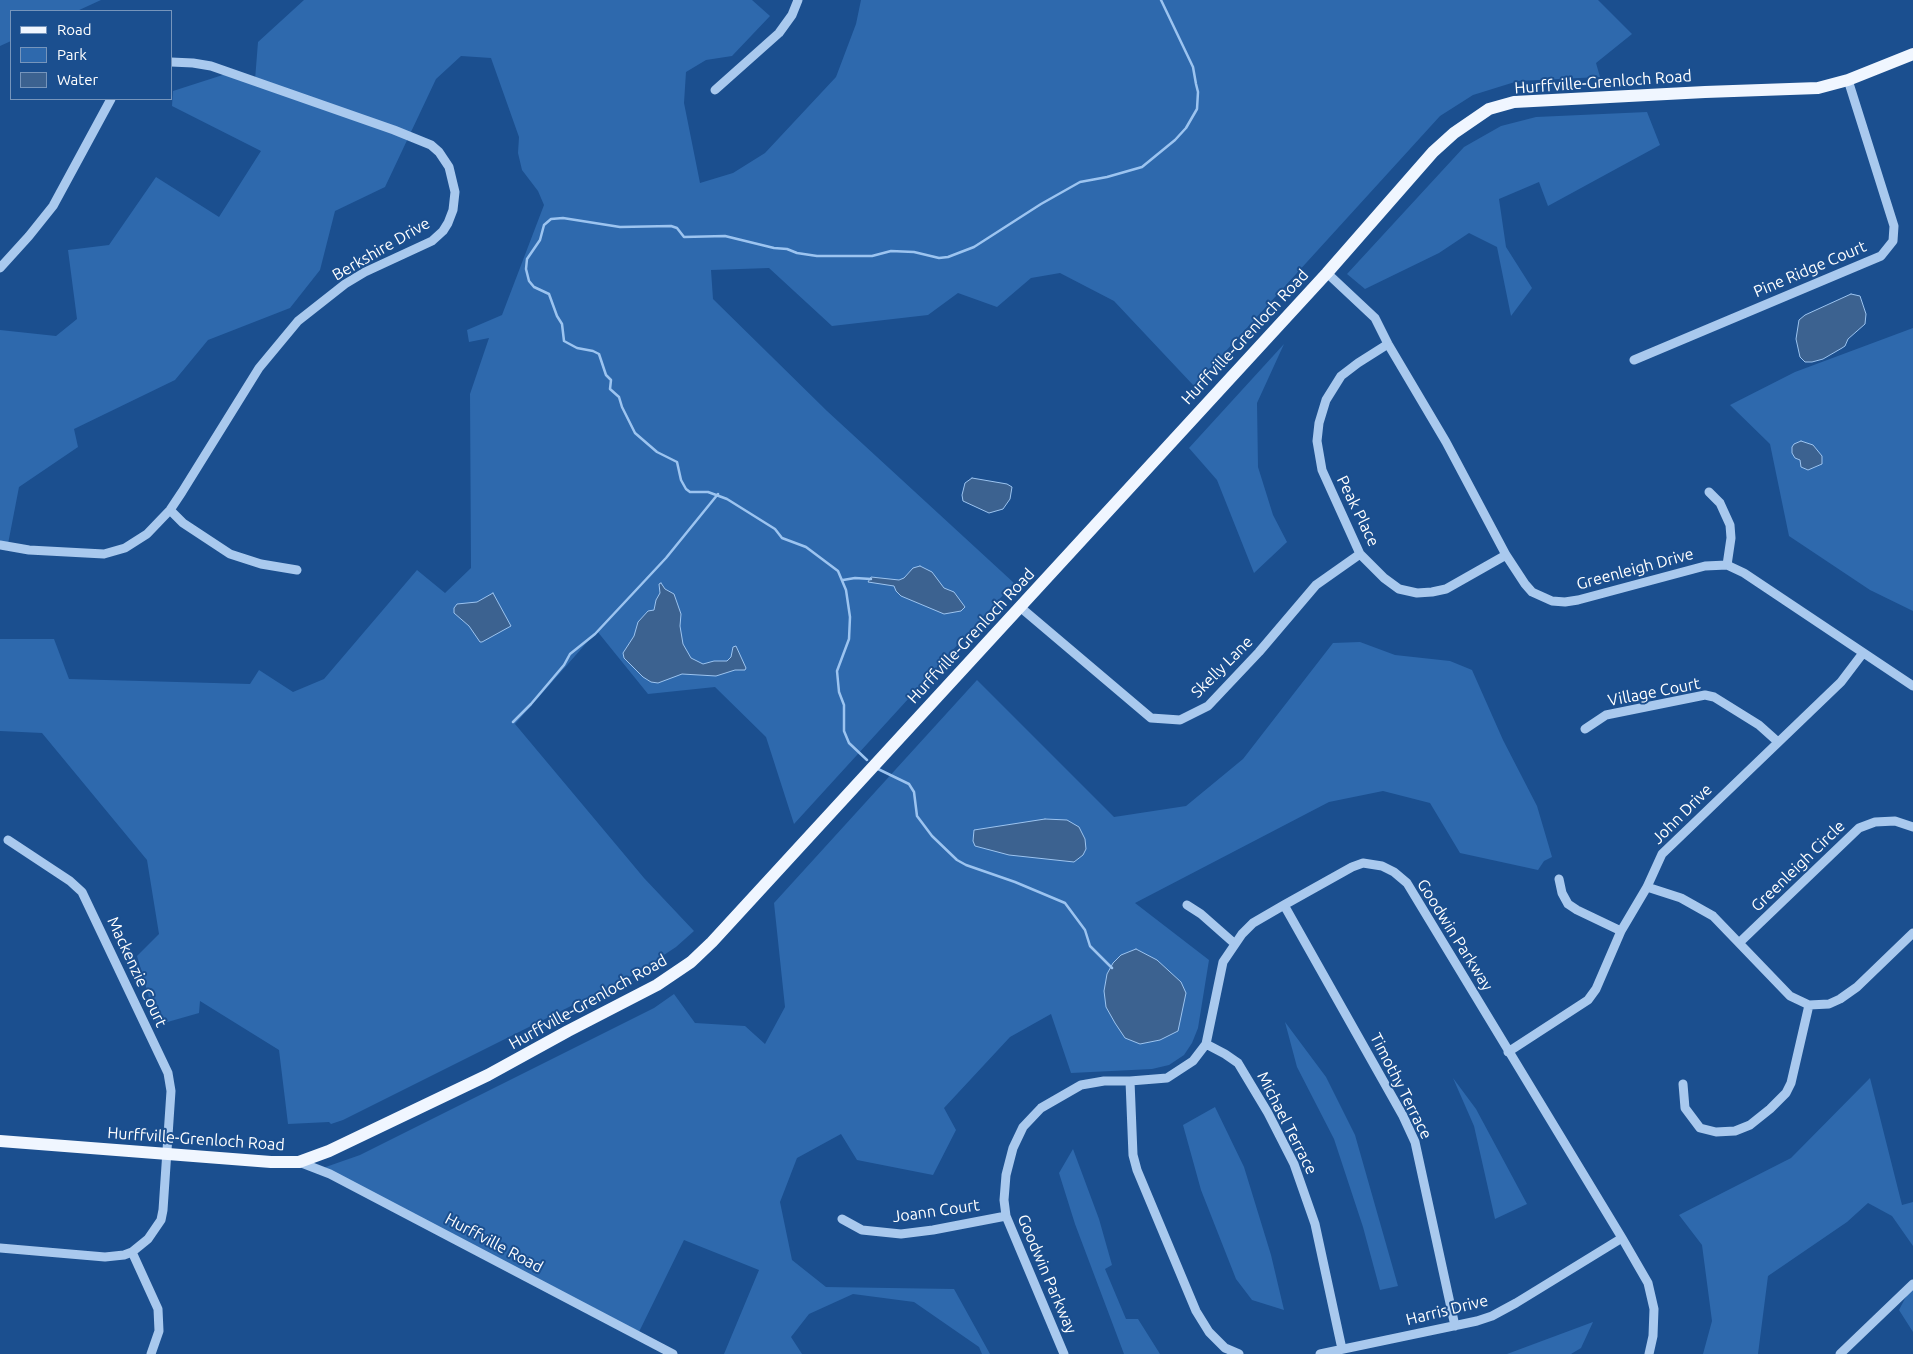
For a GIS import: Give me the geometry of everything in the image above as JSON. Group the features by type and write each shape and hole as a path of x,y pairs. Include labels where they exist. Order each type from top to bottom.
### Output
{"main road":[{"name":"Hurffville-Grenloch Road","path":"0,1141 271,1162 299,1162 329,1151 381,1127 512,1063 568,1031 657,986 690,962 712,942 1326,273 1433,152 1454,133 1489,109 1514,102 1818,88 1848,80 1913,54"}],"street":[{"path":"715,90 779,33 792,15 798,0"},
{"name":"Berkshire Drive","path":"0,544 30,550 104,554 126,548 148,534 170,510 259,368 298,321 345,284 365,272 432,241 443,231 453,210 455,192 450,167 440,152 431,145 394,130 211,66 172,62"},
{"name":"Pine Ridge Court","path":"1634,360 1881,256 1893,241 1894,226 1848,80"},
{"path":"0,268 53,206 110,100"},
{"name":"Greenleigh Drive","path":"1326,273 1375,318 1388,344 1446,442 1506,555 1532,592 1552,601 1565,602 1705,566 1727,565"},
{"name":"Peak Place","path":"1388,344 1340,376 1326,400 1319,423 1317,441 1322,470 1360,554 1384,578 1399,589 1417,593 1446,589 1506,555"},
{"path":"1709,492 1720,502 1730,525 1731,538 1727,565 1744,573 1913,686"},
{"path":"170,510 182,524 230,554 262,564 297,570"},
{"name":"Skelly Lane","path":"1020,607 1151,718 1180,720 1208,706 1259,652 1316,585 1360,554"},
{"name":"John Drive","path":"1508,1052 1588,1000 1596,989 1620,931 1647,888 1662,854 1841,682 1863,654"},
{"name":"Village Court","path":"1586,730 1606,715 1705,695 1714,697 1759,724 1778,742"},
{"name":"Greenleigh Circle","path":"1739,943 1859,828 1875,822 1894,821 1913,827"},
{"name":"Mackenzie Court","path":"8,840 70,881 82,892 168,1073 171,1091 161,1220 148,1239 132,1252"},
{"name":"Goodwin Parkway","path":"1064,1354 1006,1216 1004,1200 1006,1175 1023,1127 1041,1108 1081,1085 1104,1081 1167,1078 1194,1062 1206,1044 1223,962 1235,944 1253,923 1352,866 1363,863 1373,864 1394,872 1407,883 1622,1238 1648,1283 1652,1300 1654,1309 1653,1336 1649,1354"},
{"path":"1559,879 1562,893 1568,904 1576,910 1620,931"},
{"path":"1647,888 1681,898 1713,916 1790,996 1809,1005 1829,1004 1840,999 1856,987 1913,933"},
{"path":"1187,905 1201,914 1235,944"},
{"name":"Timothy Terrace","path":"1284,905 1403,1116 1415,1142 1455,1326"},
{"path":"1683,1084 1685,1108 1700,1128 1716,1132 1735,1131 1750,1125 1786,1093 1791,1084 1809,1005"},
{"name":"Michael Terrace","path":"1206,1044 1226,1054 1238,1063 1268,1113 1294,1164 1315,1224 1342,1350"},
{"path":"1130,1081 1133,1155 1137,1170 1196,1311 1208,1332 1223,1351 1239,1354"},
{"name":"Hurffville Road","path":"299,1162 330,1174 673,1354"},
{"name":"Joann Court","path":"842,1219 862,1230 901,1234 1006,1216"},
{"name":"Harris Drive","path":"1320,1354 1455,1326 1492,1316 1622,1238"},
{"path":"0,1248 105,1257 132,1252 158,1309 159,1331 151,1354"},
{"path":"1840,1354 1913,1284"}],"green space":[{"path":"0,0 101,0 79,10 10,10 10,41 0,46"},
{"path":"304,0 752,0 770,16 732,56 706,60 686,72 684,103 700,183 733,173 765,153 836,77 856,24 861,0 1598,0 1632,34 1596,63 1600,77 1518,81 1473,95 1440,116 1194,386 1114,301 1060,273 1031,278 997,307 958,293 928,315 832,326 769,268 711,270 713,299 827,411 1014,583 794,824 766,737 715,687 648,694 597,631 515,724 644,878 694,931 676,947 635,974 343,1120 331,1124 329,1122 288,1124 279,1050 200,1001 199,1013 157,1025 137,956 159,934 147,860 42,733 0,731 0,639 54,639 69,679 250,684 259,670 293,692 324,679 417,570 445,593 471,568 470,394 489,338 469,342 467,330 502,315 544,205 538,191 522,170 518,153 519,137 491,58 461,56 436,79 385,187 335,211 320,270 290,308 208,340 175,380 74,429 78,447 19,487 8,544 0,543 0,330 56,336 77,319 68,250 109,245 156,177 219,217 261,151 172,106 173,91 232,72 255,80 258,42"},
{"path":"1647,112 1660,145 1548,206 1539,182 1499,199 1506,247 1532,288 1511,316 1497,247 1469,233 1439,253 1365,289 1347,274 1464,147 1501,126 1536,117"},
{"path":"1913,328 1913,611 1870,590 1789,536 1770,444 1730,405 1795,372"},
{"path":"1284,344 1257,403 1258,467 1273,515 1287,542 1254,573 1217,480 1189,448"},
{"path":"1360,642 1395,655 1450,661 1472,670 1503,740 1537,806 1552,857 1544,861 1538,870 1460,853 1430,803 1383,791 1329,802 1135,903 1209,960 1198,1028 1192,1043 1184,1055 1169,1065 1152,1069 1071,1073 1051,1014 1010,1037 944,1108 956,1130 933,1175 857,1160 841,1134 797,1158 780,1202 792,1260 826,1287 954,1289 990,1354 982,1354 979,1347 914,1302 853,1294 809,1314 791,1337 802,1354 724,1354 759,1270 684,1240 637,1336 320,1169 360,1155 654,1008 674,994 695,1023 745,1026 765,1044 785,1007 774,903 977,680 1114,817 1186,806 1243,759 1333,643"},
{"path":"1285,1022 1326,1077 1355,1135 1398,1286 1380,1290 1363,1227 1334,1139 1297,1067"},
{"path":"1453,1078 1476,1109 1527,1204 1495,1219 1474,1126"},
{"path":"1870,1078 1902,1205 1913,1202 1913,1246 1892,1216 1868,1203 1847,1222 1768,1276 1758,1354 1703,1354 1712,1321 1702,1245 1679,1215 1791,1158"},
{"path":"1215,1107 1244,1167 1271,1255 1284,1310 1252,1300 1236,1279 1201,1190 1183,1125"},
{"path":"1073,1149 1099,1219 1112,1265 1105,1269 1126,1319 1138,1319 1160,1354 1124,1354 1075,1224 1059,1173"},
{"path":"1913,1283 1913,1332 1899,1310"},
{"path":"1593,1322 1581,1348 1571,1354 1507,1354"}],"water":[{"path":"1851,294 1860,296 1866,314 1865,324 1848,339 1842,348 1823,359 1805,362 1800,357 1796,339 1799,320 1805,315"},
{"path":"1801,441 1813,445 1822,456 1822,464 1808,470 1801,467 1800,460 1795,458 1792,453 1792,447"},
{"path":"972,478 1007,484 1012,487 1010,499 1003,509 989,513 963,501 962,495 965,483"},
{"path":"920,566 932,572 944,588 954,592 965,607 961,611 944,614 901,596 894,586 868,582 871,577 899,580 904,578 913,568"},
{"path":"661,583 665,589 674,594 681,614 680,626 683,644 691,658 703,664 714,661 727,661 731,657 733,647 736,646 746,668 745,670 735,670 716,676 682,674 658,683 651,682 643,677 624,658 623,653 634,636 638,622 648,611 654,610 660,593 659,584"},
{"path":"493,593 511,626 480,642 469,626 454,613 454,608 457,604 477,602"},
{"path":"1045,819 1067,820 1079,827 1085,839 1086,849 1083,855 1074,862 1009,855 975,846 973,841 974,830"},
{"path":"1136,949 1157,960 1181,982 1186,993 1178,1031 1160,1040 1140,1044 1125,1038 1106,1007 1104,991 1107,974 1113,963 1121,955"}],"waterway":[{"path":"867,760 849,743 844,731 844,705 839,692 837,671 849,639 850,617 846,590 838,571 806,547 782,538 775,529 727,499 708,492 690,492 686,489 681,480 677,462 657,452 635,433 619,397 610,389 611,380 606,375 599,354 577,348 564,341 562,324 549,294 534,287 529,281 526,269 527,259 540,240 544,225 551,219 563,218 620,227 671,226 677,228 684,237 725,236 817,256 872,256 891,251 914,252 939,258 948,257 974,247 1041,204 1080,182 1142,167 1175,140 1186,128 1197,109 1198,92 1193,67 1161,0"},
{"path":"513,722 564,665 570,654 595,634 666,558 718,494"},
{"path":"843,580 855,578 871,579"},
{"path":"878,769 909,784 914,792 917,816 932,836 957,860 1065,903 1085,930 1090,946 1112,968"}]}
